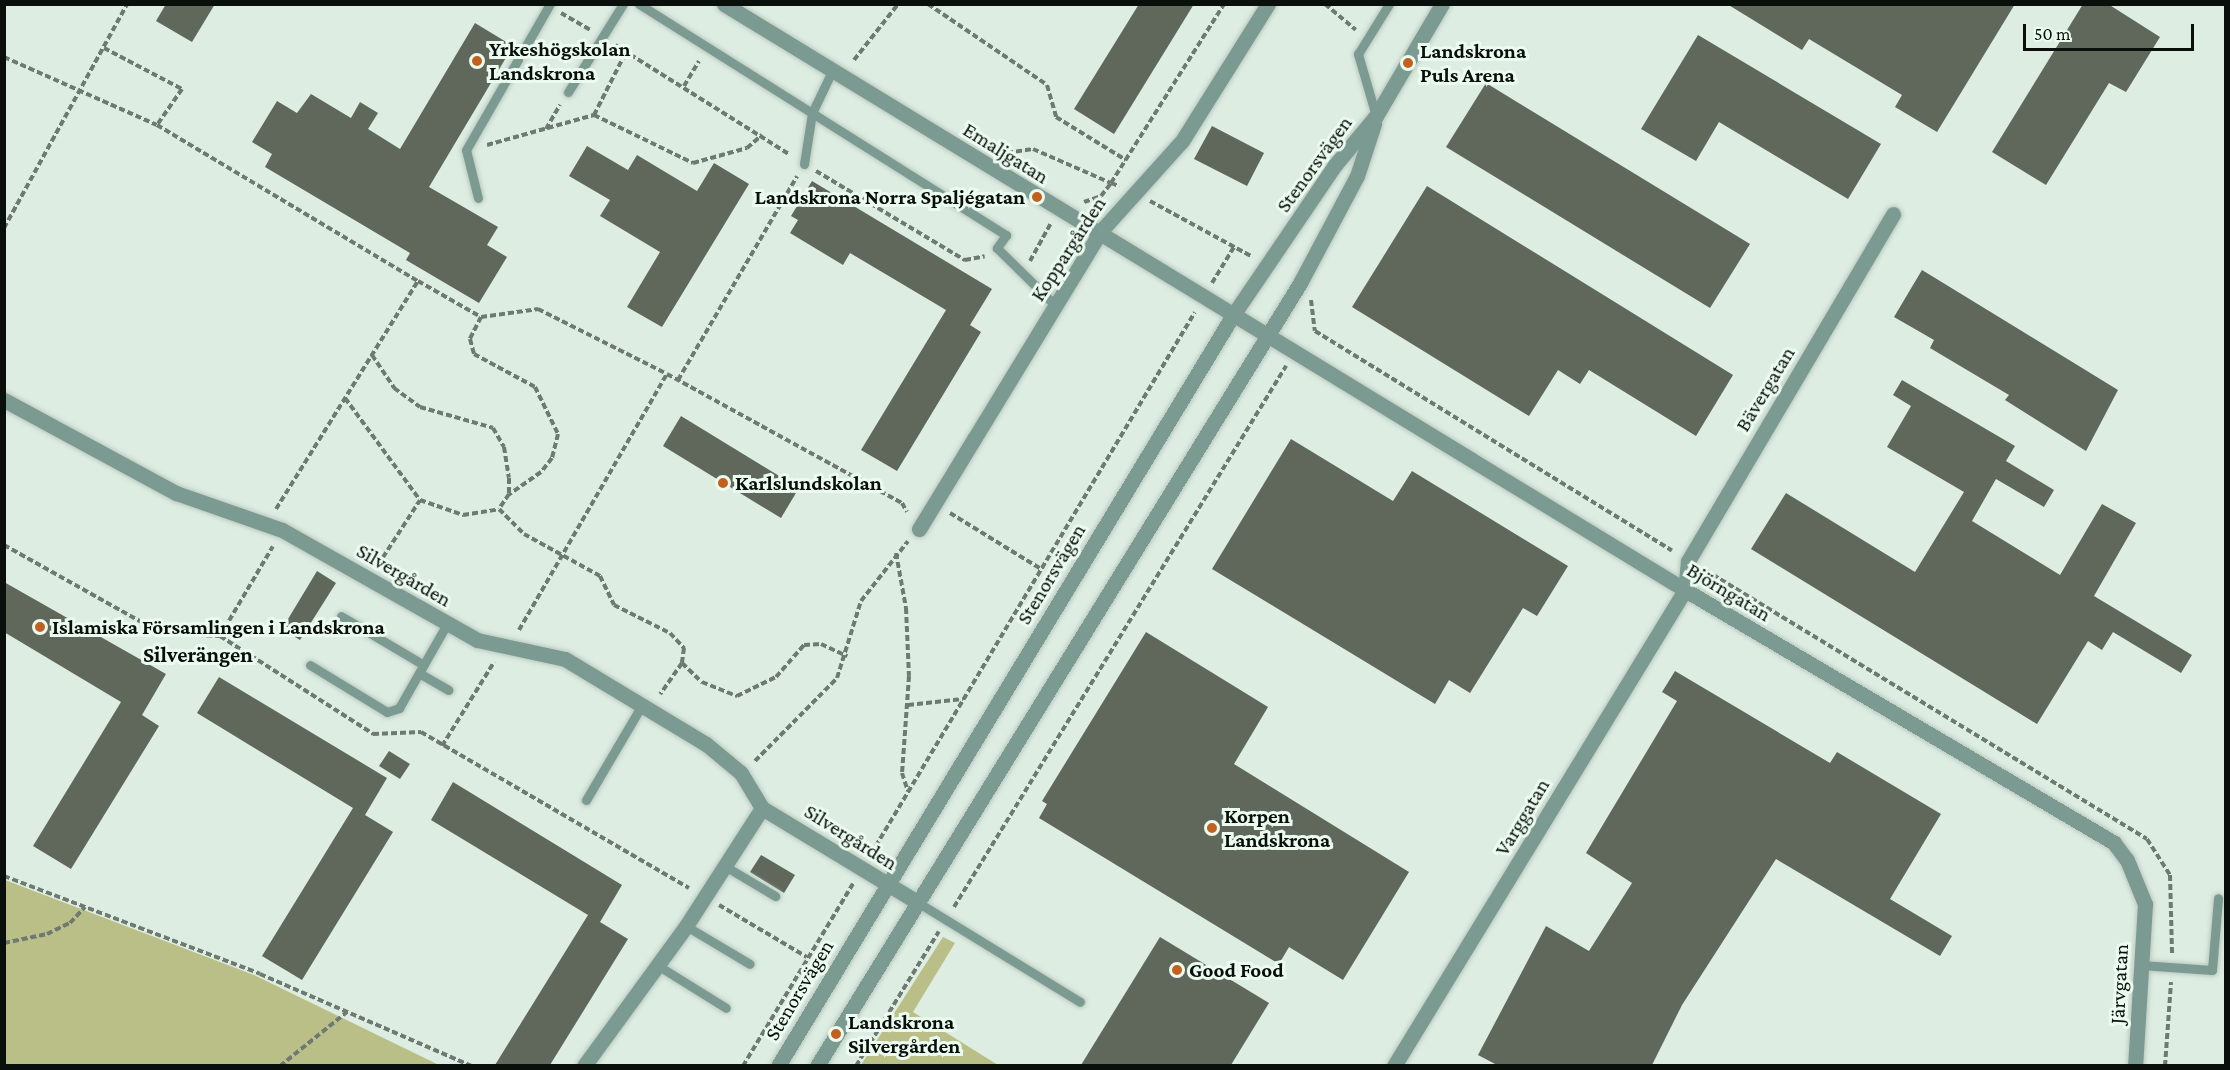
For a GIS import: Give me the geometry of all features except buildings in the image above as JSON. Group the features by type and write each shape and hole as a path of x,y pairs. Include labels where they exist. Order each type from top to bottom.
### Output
{"street":[{"name":"Emaljgatan","path":"724,4 1058,210 1100,232 1203,298 1267,335"},
{"name":"Koppargården","path":"919,529 1100,232 1182,141 1268,4"},
{"name":"Stenorsvägen","path":"778,1065 1233,315 1335,165 1376,116 1442,4"},
{"name":"Stenorsvägen","path":"817,1065 1267,335 1357,176 1376,116"},
{"name":"Bävergatan","path":"1685,590 1688,561 1893,214"},
{"name":"Björngatan","path":"1267,335 1685,590 2114,843 2127,860 2145,904"},
{"name":"Silvergården","path":"4,400 176,493 282,530 477,640 565,659 706,744 741,773 762,808 917,902"},
{"name":"Varggatan","path":"1394,1065 1685,590"},
{"path":"584,1065 686,926 702,895 762,808"},
{"name":"Järvgatan","path":"2135,1065 2145,904"}],"lane":[{"path":"568,92 623,4"},
{"path":"639,4 1006,235 997,248 1055,305"},
{"path":"1376,116 1358,63 1368,38 1389,4"},
{"path":"478,198 466,150 550,5"},
{"path":"804,164 812,113 832,71"},
{"path":"341,616 421,669 448,690"},
{"path":"310,665 387,712 399,708 447,624"},
{"path":"586,800 646,708"},
{"path":"723,864 775,896"},
{"path":"2141,965 2211,970 2218,898"},
{"path":"917,902 1080,1002"},
{"path":"686,926 750,964"},
{"path":"657,965 726,1008"}],"path":[{"path":"4,228 80,95 127,4"},
{"path":"854,60 898,4"},
{"path":"928,4 1047,85 1056,117 1126,160"},
{"path":"1324,4 1368,38"},
{"path":"550,5 598,34"},
{"path":"998,147 1008,154 1033,149 1111,183 1222,6"},
{"path":"607,40 762,135 804,164 965,260 994,256"},
{"path":"684,86 707,47"},
{"path":"104,48 182,89 156,125"},
{"path":"594,115 627,52"},
{"path":"844,54 864,67"},
{"path":"4,57 80,95 156,125 481,316 537,309 667,374 902,503 919,529 896,553 861,602 847,656 837,678 809,710 741,773"},
{"path":"545,130 568,92"},
{"path":"466,150 594,115 693,163 747,148 762,135"},
{"path":"678,380 804,164"},
{"path":"1019,263 1027,266 1058,210"},
{"path":"743,1065 1234,247"},
{"path":"267,525 418,281"},
{"path":"345,398 420,501 463,515 499,508 508,494 541,472 552,458 558,434 535,387 474,354 470,339 481,316"},
{"path":"856,1065 1295,350 1315,332"},
{"path":"372,355 394,388 420,407 493,428 504,447 508,494"},
{"path":"442,746 505,645 525,623 667,374"},
{"path":"369,579 420,501"},
{"path":"935,503 1041,569"},
{"path":"499,508 524,534 562,559 600,576 614,605 670,633 684,648 682,663 646,708"},
{"path":"220,636 282,530"},
{"path":"4,545 161,633 220,636 373,735 421,732 807,957"},
{"path":"896,553 906,608 908,705 902,774 908,792"},
{"path":"682,663 702,682 736,696 776,677 804,645 821,644 847,656"},
{"path":"908,705 964,699"},
{"path":"4,876 347,1012 472,1065"},
{"path":"4,943 47,934 70,923 85,907"},
{"path":"280,1065 347,1012"}],"green space":[{"path":"5,880 254,975 439,1065 5,1065"},
{"path":"943,937 955,943 913,1012 998,1065 861,1065"}],"place":[{"name":"Yrkeshögskolan Landskrona","path":"477,61"},
{"name":"Landskrona Puls Arena","path":"1408,63"},
{"name":"Landskrona Norra Spaljégatan","path":"1037,197"},
{"name":"Karlslundskolan","path":"723,483"},
{"name":"Islamiska Församlingen i Landskrona","path":"40,627"},
{"name":"Korpen Landskrona","path":"1212,828"},
{"name":"Good Food","path":"1177,970"},
{"name":"Landskrona Silvergården","path":"836,1034"}],"district":[{"name":"Silverängen","path":"198,655"}]}
